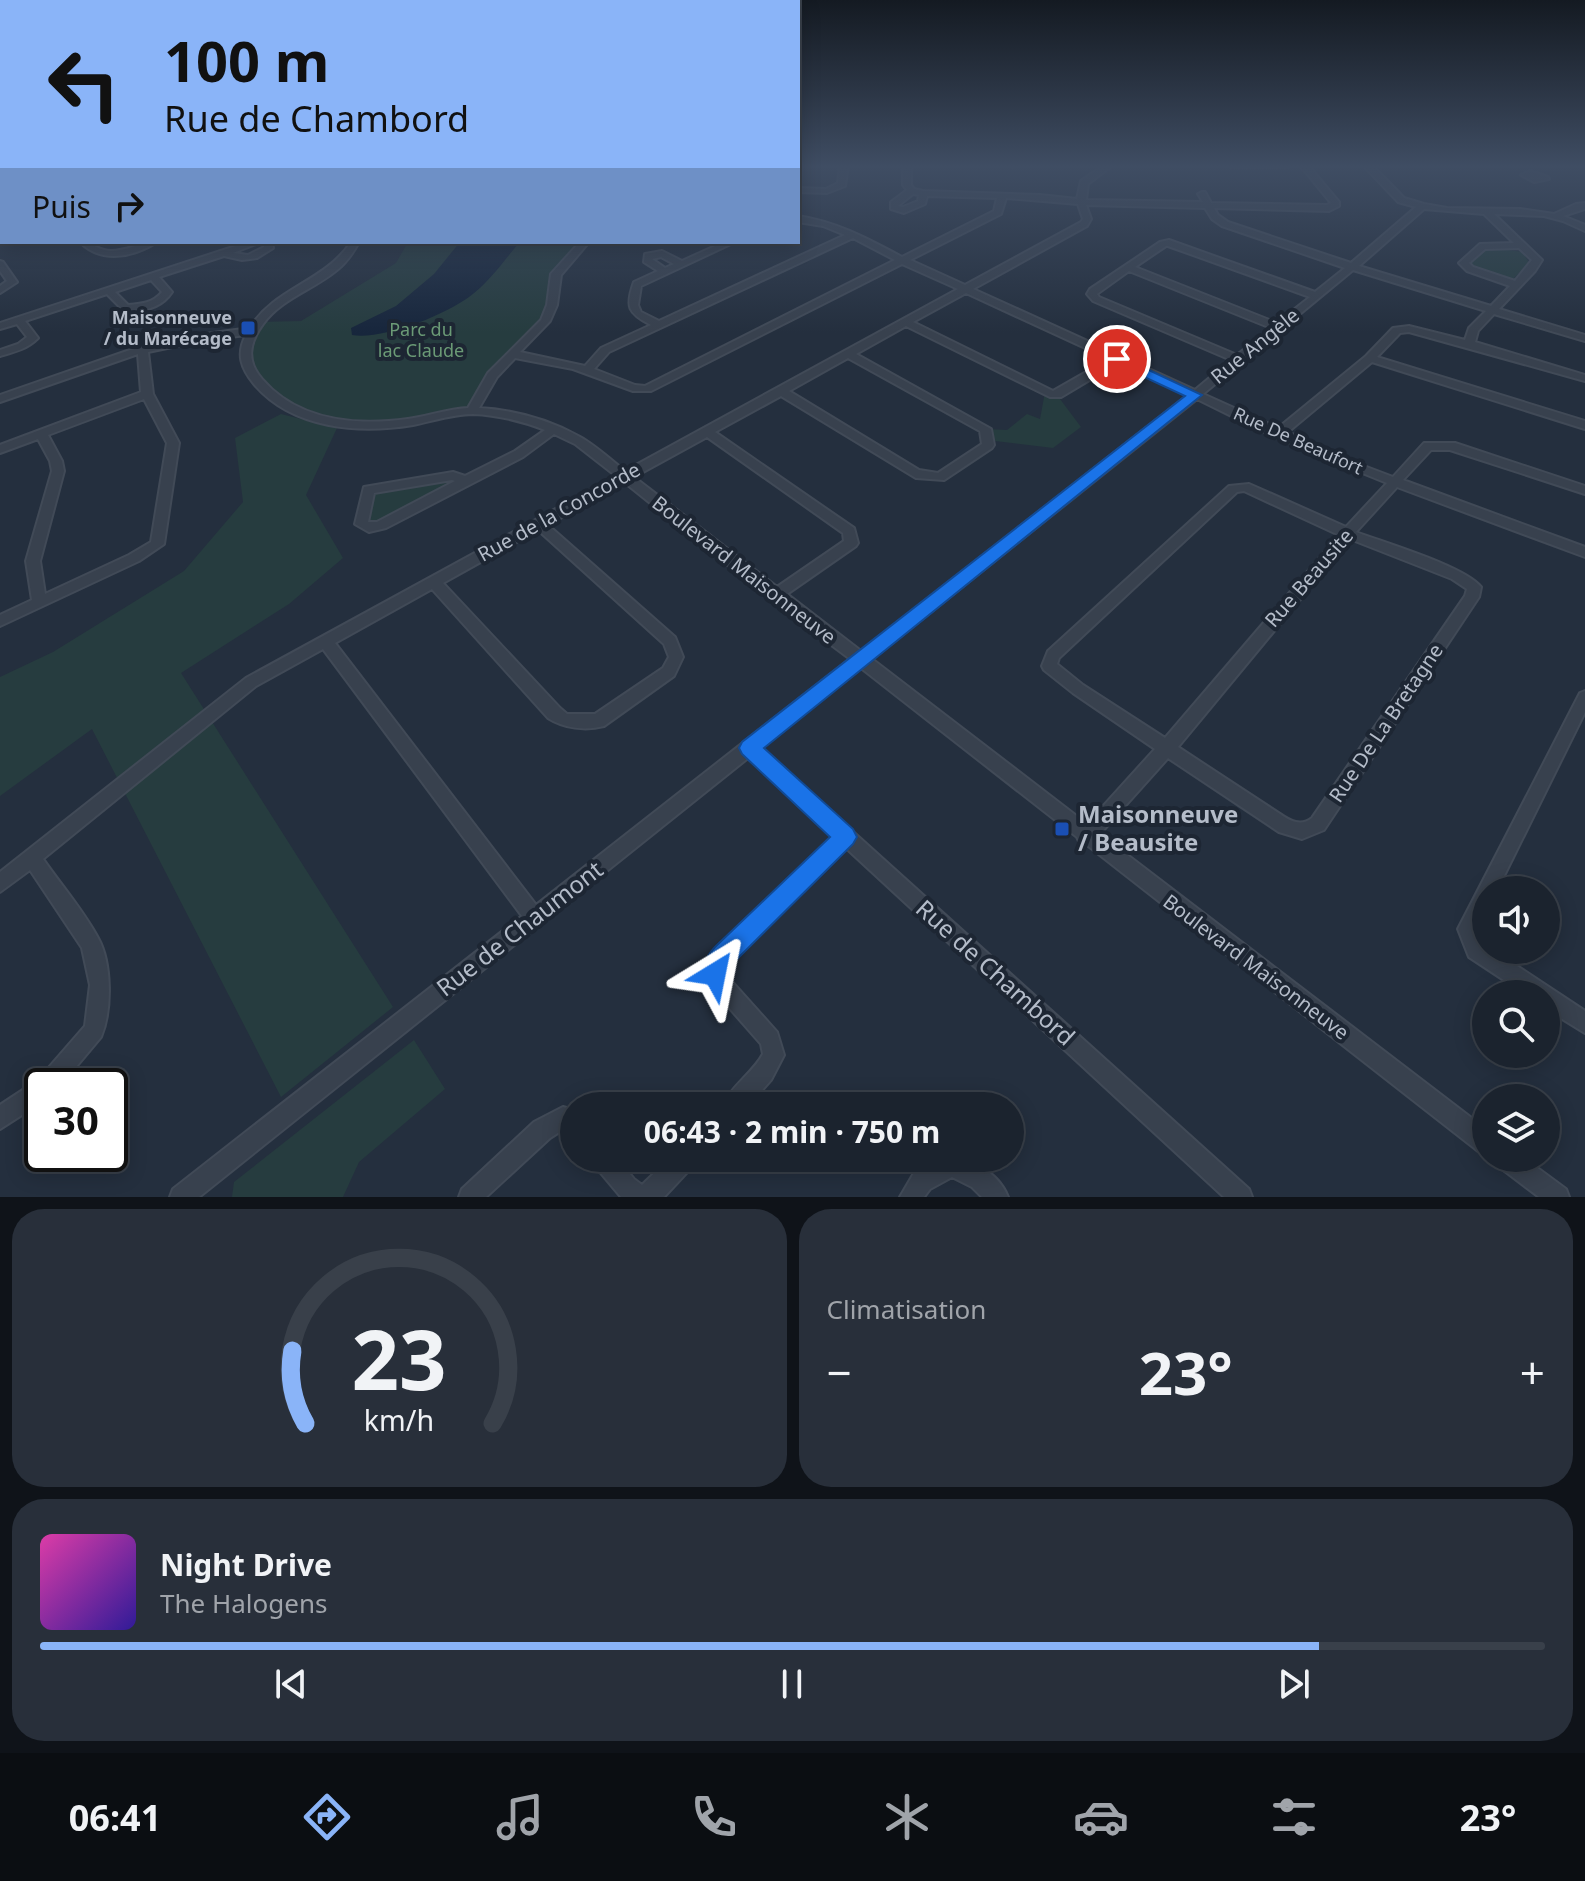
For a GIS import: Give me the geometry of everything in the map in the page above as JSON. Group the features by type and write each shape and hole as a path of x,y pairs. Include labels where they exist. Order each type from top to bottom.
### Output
{"street":[{"name":"Rue De Beaufort","path":"814,221 854,234 904,261 1278,434 1394,482 1585,552"},
{"path":"512,354 588,369 633,388 647,389 981,221"},
{"name":"Rue de la Concorde","path":"0,883 251,682 1086,221"},
{"path":"1221,221 1352,267 1585,338"},
{"name":"Rue Angèle","path":"860,660 1239,360 1406,221"},
{"path":"1469,344 1473,330 1537,260 1497,221"},
{"path":"1580,221 1585,228"},
{"path":"588,369 605,350 854,234"},
{"path":"86,244 96,254 110,255 146,244"},
{"path":"0,326 251,244"},
{"path":"225,253 238,258 252,256 269,248 268,244"},
{"path":"0,399 143,350 185,341 250,335 279,300 339,265 354,244"},
{"path":"472,411 483,388 545,321 552,305 556,274 583,244"},
{"path":"658,324 637,314 633,305 635,287 726,244"},
{"path":"1239,360 1092,294 1163,244 1178,244 1317,296"},
{"path":"1517,285 1470,269 1464,263 1483,246 1523,245"},
{"path":"664,271 647,260 648,256 662,254 681,264"},
{"path":"0,264 12,282 0,290"},
{"path":"1128,267 1279,327"},
{"path":"109,291 126,308 152,304 163,299 167,292 153,276"},
{"path":"0,353 22,346 33,338 19,320"},
{"path":"905,322 1050,394 1057,395 1117,359"},
{"path":"1278,434 1370,358 1397,330 1409,329 1469,344 1585,378"},
{"name":"Boulevard Maisonneuve","path":"250,335 244,359 253,375 277,401 306,415 343,424 375,426 472,411 504,415 553,429 579,441 1086,837 1472,1132"},
{"path":"0,621 157,544 173,443 147,394 143,350"},
{"path":"781,391 916,474 940,477 988,445 985,429 848,354"},
{"path":"1370,358 1585,425"},
{"path":"0,449 147,394"},
{"path":"465,481 453,476 372,489 366,493 361,524 369,528 381,525 519,454 553,429"},
{"path":"706,431 849,531 851,543 775,595"},
{"path":"40,603 33,561 58,471 41,434"},
{"name":"Rue Beausite","path":"1086,837 1166,749 1347,533 1428,446 1451,446 1585,490"},
{"path":"1166,749 1055,673 1049,662 1053,655 1233,489 1245,487 1347,533"},
{"path":"434,582 554,713 564,720 598,721 669,672 676,657 670,641 539,524"},
{"name":"Rue De La Bretagne","path":"1166,749 1284,826 1303,831 1318,824 1472,597 1474,587 1457,575 1347,533"},
{"path":"325,641 535,918"},
{"name":"Rue de Chaumont","path":"181,1197 860,660"},
{"path":"1493,876 1585,697"},
{"name":"Rue de Chambord","path":"749,748 1241,1197"},
{"path":"746,1092 764,1073 774,1055 770,1039 718,980 715,969 723,956 845,837"},
{"path":"32,858 91,944 100,985 94,1030 61,1068"},
{"path":"1472,919 1467,929 1472,941"},
{"path":"1497,964 1521,980"},
{"path":"1560,1006 1585,1023"},
{"path":"0,1118 24,1102"},
{"path":"470,1197 542,1130 560,1120"},
{"path":"911,1197 922,1181 951,1165 980,1179 997,1197"},
{"path":"614,1172 626,1187 640,1197 652,1193 672,1172"},
{"path":"1525,1172 1558,1197"}],"green space":[{"name":"Parc du lac Claude","path":"407,244 583,244 562,266 545,321 492,375 472,411 390,425 322,419 266,391 245,349 258,322 301,321 396,263"},
{"path":"1486,249 1523,252 1529,263 1512,280 1475,269 1469,264"},
{"path":"1045,392 1057,395 1081,427 1053,448 987,440 985,429 1007,430 1027,414 1040,419"},
{"path":"281,414 337,428 306,495 343,558 289,604 181,673 393,1007 281,1097 92,729 0,796 0,677 53,652 184,571 243,502 235,438"},
{"path":"449,481 452,484 377,521 368,521 373,493"},
{"path":"414,1040 445,1089 359,1162 343,1197 232,1197 234,1182"}],"water":[{"path":"458,244 518,244 483,285 458,304 428,319 395,330 365,336 352,335 351,328 396,306 434,274"}],"place":[{"name":"Maisonneuve / du Marécage","path":"248,328"},
{"name":"Maisonneuve / Beausite","path":"1062,829"}],"route":[{"path":"715,974 723,956 845,837 749,748 1195,395 1117,359"}]}
